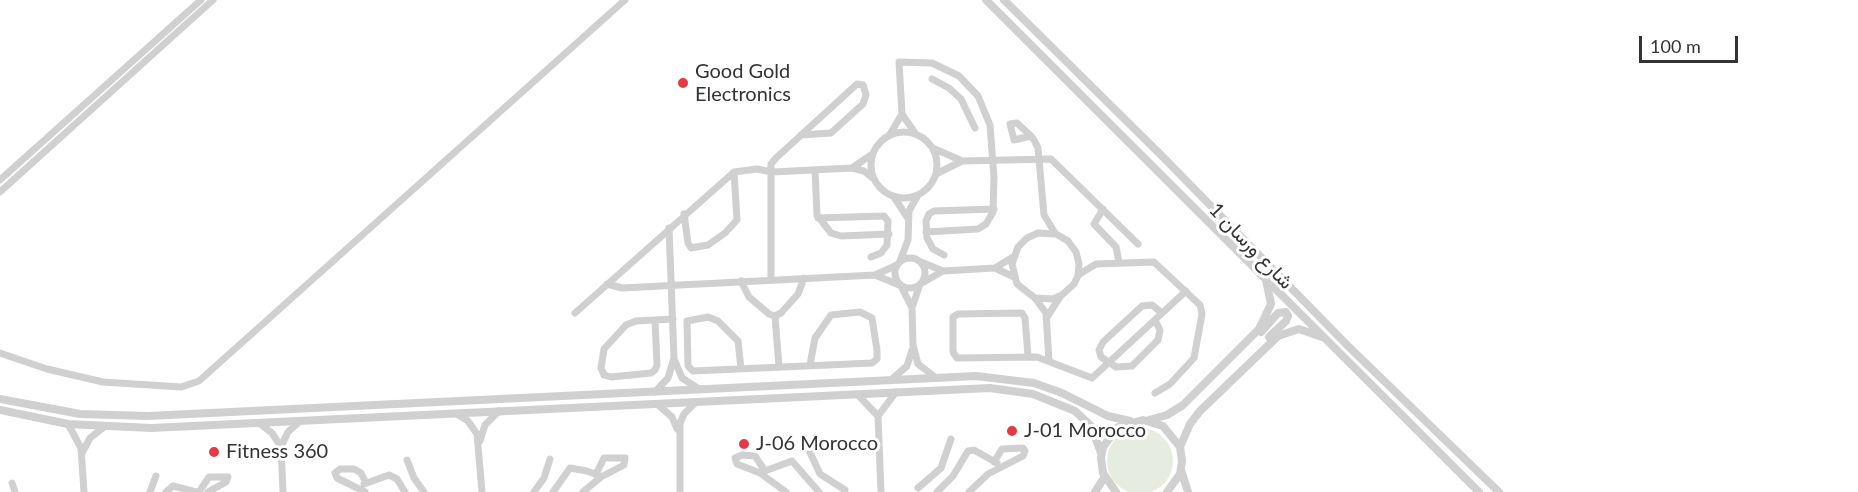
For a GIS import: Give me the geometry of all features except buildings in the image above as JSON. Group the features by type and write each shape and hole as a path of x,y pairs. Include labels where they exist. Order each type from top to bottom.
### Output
{"street":[{"path":"0,180 201,0"},
{"path":"0,192 213,0"},
{"path":"0,353 47,369 103,382 181,387 199,381 626,0"},
{"name":"شارع ورسان 1","path":"986,0 1479,492"},
{"name":"شارع ورسان 1","path":"1004,0 1163,157 1346,344 1499,492"},
{"path":"926,232 978,229 986,224 994,209 993,160 988,117 973,89 959,76 942,66 924,62 899,62 902,114 915,133 933,147 962,161"},
{"path":"932,79 949,88 961,99 975,128"},
{"path":"771,279 769,171 776,158 801,135 857,84 863,85 867,95 863,104 831,133 801,135"},
{"path":"961,99 973,89"},
{"path":"852,168 890,135 902,114"},
{"path":"890,135 898,132 915,133"},
{"path":"1030,136 1040,158 1044,215 1056,234 1068,241 1076,252 1079,264 1074,284 1062,295 1047,317"},
{"path":"894,197 906,198 918,195 929,187 936,174 937,160 933,147"},
{"path":"873,152 871,166 874,179"},
{"path":"936,174 962,161 1040,158 1057,162 1138,244"},
{"path":"575,313 734,172 760,169 769,171 852,168 864,171 882,190 894,197 902,206 907,218 908,240 925,273 912,308 913,345 918,364 936,378"},
{"path":"815,170 818,218 838,236 889,234"},
{"path":"684,214 688,243 691,248 708,245 725,233 737,220 734,172"},
{"path":"907,218 918,195"},
{"path":"944,255 933,249 926,232 927,218 934,211 994,209"},
{"path":"1103,209 1094,224 1116,248 1119,262"},
{"path":"818,218 882,214 888,220 889,234 885,249 871,256"},
{"path":"875,275 908,258 943,271 995,268 1013,257 1022,242 1033,235 1044,215"},
{"path":"669,228 674,358 682,378 699,389"},
{"path":"1033,235 1056,234"},
{"path":"908,240 898,263 895,277 912,308"},
{"path":"1076,252 1096,264"},
{"path":"1013,257 1014,277 1022,290 1035,298 1047,317 1049,361"},
{"path":"1077,276 1096,264 1154,262 1186,291 1202,311 1196,354 1174,380 1155,393"},
{"path":"995,268 1014,277"},
{"path":"607,284 622,288 875,275 909,289 943,271"},
{"path":"741,281 747,294 769,314 775,316 782,313 798,294 804,278"},
{"path":"0,399 64,412 131,416 601,396 699,389 991,376 1027,382 1062,393 1108,416 1130,421 1149,420 1167,415 1183,405 1263,324 1270,309 1271,296 1265,278"},
{"path":"1028,356 1025,318 1022,313 958,314 953,317 953,352 957,358 1028,356 1049,361 1090,378 1096,376 1186,291"},
{"path":"1035,298 1053,298 1062,295"},
{"path":"1155,320 1160,330 1158,340 1132,366 1120,368 1108,364 1099,352 1103,342 1144,305 1152,305 1162,313"},
{"path":"1251,337 1265,328 1280,311 1287,314 1286,321 1267,339 1252,359"},
{"path":"741,369 738,341 718,321 708,317 687,321 689,369 741,369 874,362 877,357 877,344 872,318 860,312 831,315 813,343 810,365"},
{"path":"775,316 779,367"},
{"path":"655,320 657,365 655,370 651,373 611,377 604,375 601,368 603,353 612,338 630,322 655,320 672,319"},
{"path":"1188,492 1181,469 1180,447 1195,417 1272,340 1288,331 1303,330 1328,339"},
{"path":"891,380 907,366 913,345"},
{"path":"654,392 668,378 674,358"},
{"path":"0,410 68,424 150,428 990,388 1039,396 1081,416 1095,433 1101,453 1104,478 1116,492"},
{"path":"881,492 878,416 896,392"},
{"path":"856,394 878,416"},
{"path":"577,407 578,401 601,396"},
{"path":"680,492 678,433 682,417 696,402"},
{"path":"372,417 403,411 406,408 403,403"},
{"path":"657,404 672,417 678,433"},
{"path":"479,444 485,425 499,411"},
{"path":"456,414 472,425 479,444 482,492"},
{"path":"1149,420 1170,432 1180,447"},
{"path":"280,447 288,432 300,421"},
{"path":"1101,453 1109,436 1130,421"},
{"path":"259,423 272,433 280,447 283,492"},
{"path":"68,424 77,437 82,453 84,492"},
{"path":"82,453 90,438 104,427"},
{"path":"918,488 941,468 951,439"},
{"path":"808,448 820,474 845,490"},
{"path":"969,492 1001,466 1023,456 1024,450 1002,448 994,462"},
{"path":"940,491 970,450 1001,466"},
{"path":"534,492 541,483 550,459"},
{"path":"407,460 421,491"},
{"path":"786,492 762,472 792,461 819,492"},
{"path":"541,483 553,492 564,473 570,468 599,476 583,492"},
{"path":"941,468 952,476"},
{"path":"1167,492 1174,484 1181,469"},
{"path":"365,492 337,478 336,471 357,470 366,483"},
{"path":"811,483 820,474"},
{"path":"356,487 389,475 397,479 405,492"},
{"path":"150,492 156,476"},
{"path":"166,492 173,486 198,492 209,477 227,476 227,482 208,492"},
{"path":"1095,492 1104,478"},
{"path":"12,483 15,492"}],"shaded area":[{"path":"1140,428 1153,430 1168,443 1173,461 1171,474 1158,489 1140,494 1127,492 1112,479 1107,461 1109,448 1122,433"}],"place":[{"name":"Good Gold Electronics","path":"683,83"},
{"name":"J-01 Morocco","path":"1012,431"},
{"name":"J-06 Morocco","path":"744,444"},
{"name":"Fitness 360","path":"214,452"}]}
